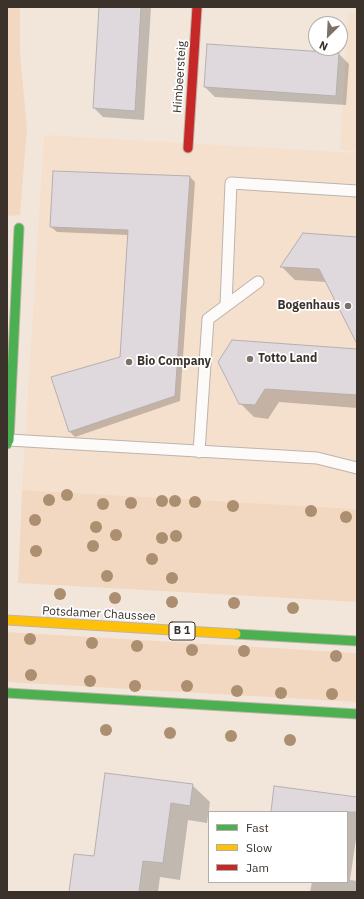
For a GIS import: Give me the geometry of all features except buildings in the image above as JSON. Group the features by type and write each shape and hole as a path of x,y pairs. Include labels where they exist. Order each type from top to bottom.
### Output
{"main road":[{"name":"Himbeersteig","path":"188,148 197,7"},
{"path":"8,442 19,228"},
{"name":"Potsdamer Chaussee","path":"7,620 357,641"},
{"path":"7,693 357,714"}],"lane":[{"path":"226,305 231,183 357,191"},
{"path":"199,452 208,319 258,282"},
{"path":"8,442 317,458 357,468"}],"shaded area":[{"path":"7,7 20,7 20,52 27,129 20,215 7,216"},
{"path":"348,13 357,14 357,151 340,150 345,56 348,56"},
{"path":"44,135 357,153 357,509 22,490"},
{"path":"22,490 357,509 357,602 18,583"},
{"path":"7,632 357,653 357,702 7,682"}],"traffic: fast":[{"path":"7,444 9,440 19,228"},
{"path":"236,634 357,641"},
{"path":"7,693 357,714"}],"traffic: slow":[{"path":"7,620 236,634"}],"traffic: jam":[{"path":"188,148 197,7"}],"place":[{"name":"Bogenhaus","path":"348,306"},
{"name":"Totto Land","path":"250,359"},
{"name":"Bio Company","path":"129,362"}]}
